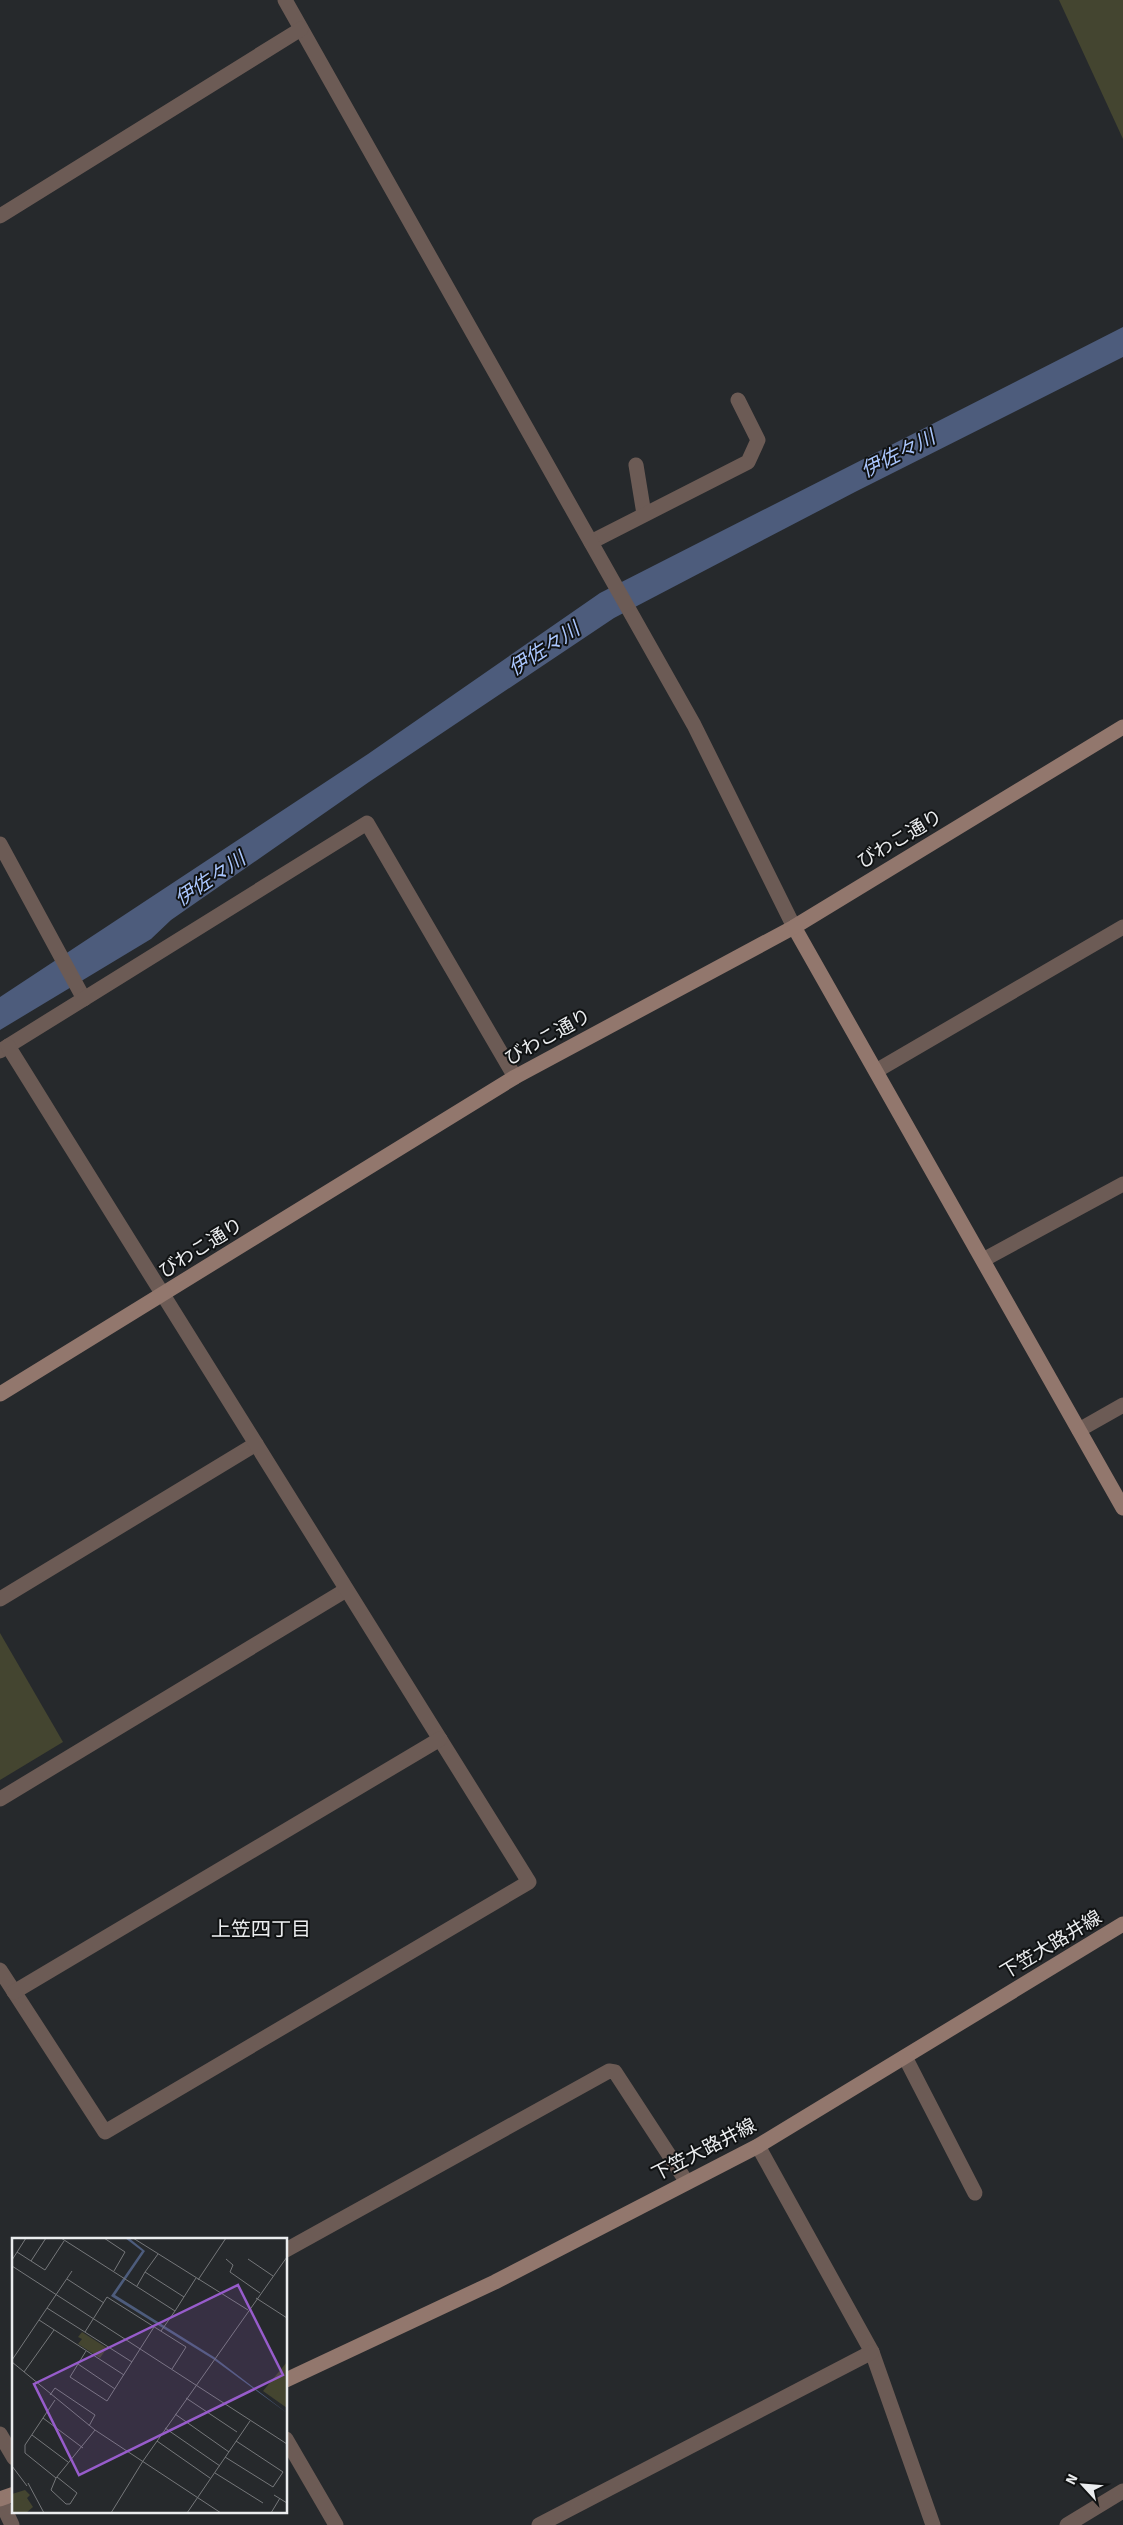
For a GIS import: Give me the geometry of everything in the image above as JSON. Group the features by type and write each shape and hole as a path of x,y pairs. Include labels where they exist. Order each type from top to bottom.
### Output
{"street":[{"path":"285,0 694,725 794,927 1123,1508"},
{"path":"0,216 301,29"},
{"path":"591,542 748,462 758,440 738,400"},
{"path":"636,465 644,514"},
{"name":"びわこ通り","path":"0,1394 163,1296 515,1077 794,927 1123,727"},
{"path":"0,1970 105,2132 529,1882 163,1296 4,1049 82,994 367,823 515,1077"},
{"path":"0,844 82,994"},
{"path":"876,1071 1123,927"},
{"path":"982,1260 1123,1184"},
{"path":"1079,1430 1123,1405"},
{"path":"0,1599 256,1444"},
{"path":"0,1799 346,1590"},
{"path":"14,1992 440,1739"},
{"name":"下笠大路井線","path":"288,2379 495,2282 686,2181 758,2146 1123,1924"},
{"path":"905,2057 975,2193"},
{"path":"288,2249 609,2071 615,2072 686,2181"},
{"path":"758,2146 872,2352 933,2525"},
{"path":"539,2525 872,2352"},
{"path":"0,2434 12,2455"},
{"path":"288,2441 336,2525"},
{"path":"1067,2525 1123,2491"},
{"path":"12,2495 0,2499 12,2525"}],"green space":[{"path":"1059,0 1123,0 1123,139"},
{"path":"0,1633 63,1742 0,1780"}],"water":[{"name":"伊佐々川","path":"1123,327 1123,357 855,492 614,618 369,782 171,920 151,939 0,1030 0,997 368,754 600,593"}],"district":[{"name":"上笠四丁目","path":"261,1929"}]}
